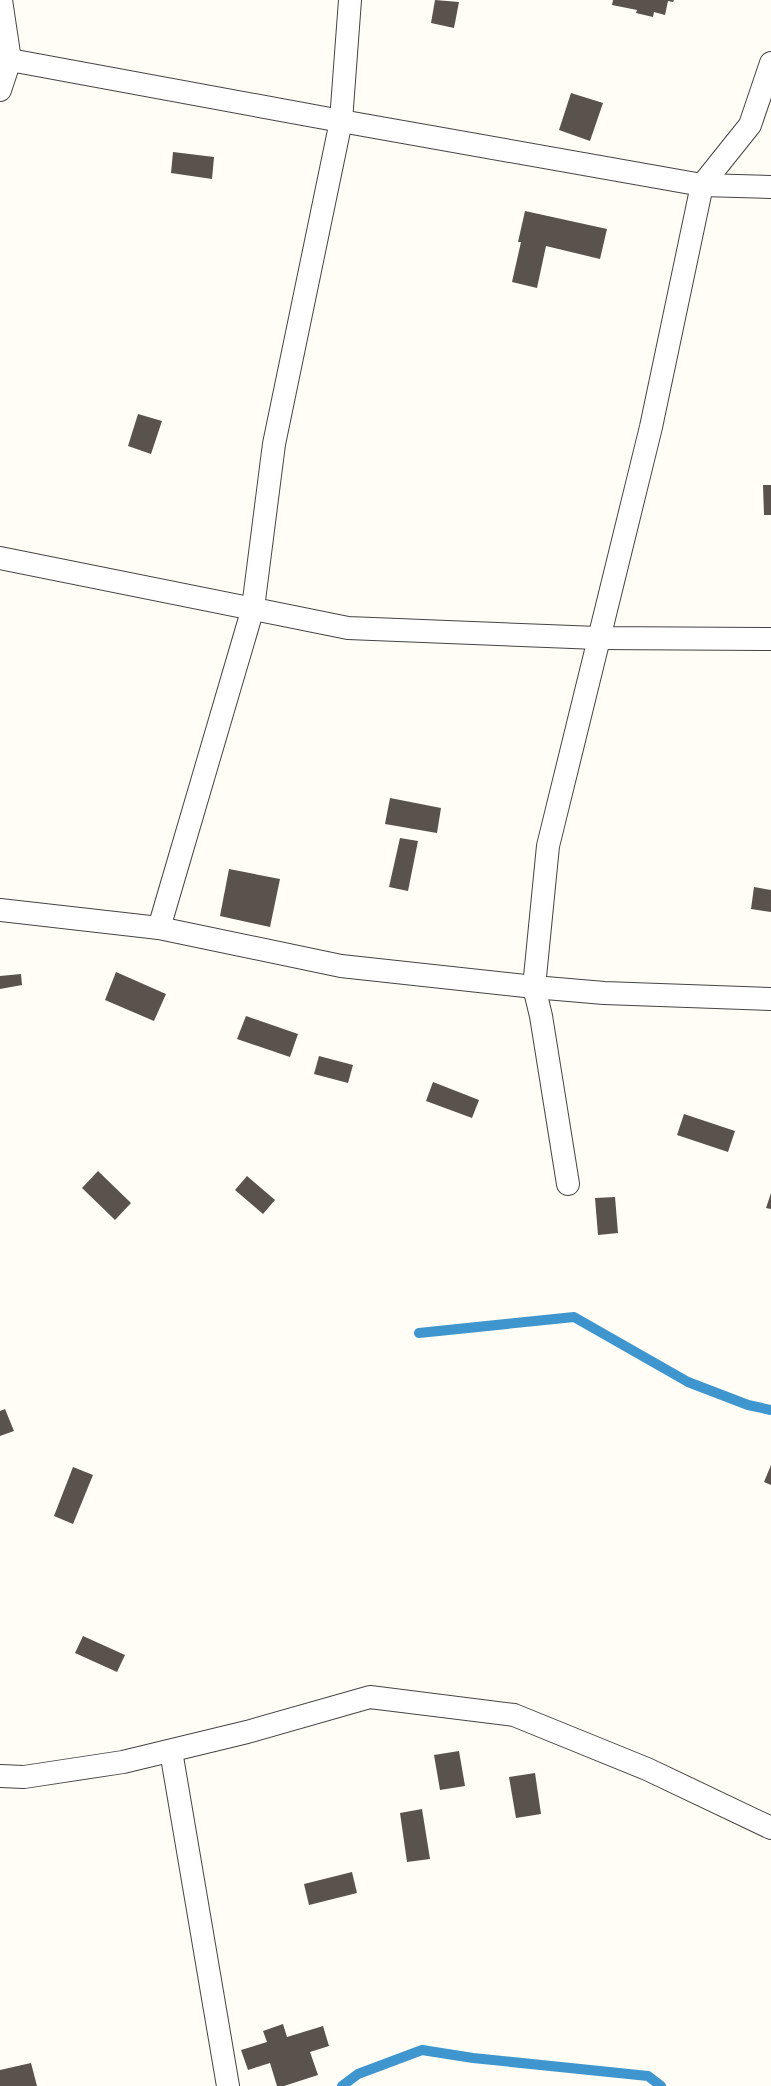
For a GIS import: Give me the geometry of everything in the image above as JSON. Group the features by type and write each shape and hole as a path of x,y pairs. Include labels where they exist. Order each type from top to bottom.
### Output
{"street":[{"path":"0,0 10,60 0,90"},
{"path":"159,928 253,608 274,444 341,121 350,0"},
{"path":"10,60 702,185 771,187"},
{"path":"568,1184 541,1016 534,987 548,846 651,427 702,185 750,125 771,63"},
{"path":"0,558 348,628 598,638 771,639"},
{"path":"0,910 159,928 341,966 604,993 771,999"},
{"path":"0,1776 24,1777 108,1765 247,1732 370,1697 514,1715 647,1769 771,1828"},
{"path":"171,1751 228,2086"}],"building":[{"path":"435,0 459,2 454,28 431,23"},
{"path":"613,0 674,0 673,2 668,1 665,15 654,12 653,17 636,13 637,10 612,5"},
{"path":"571,93 603,103 590,141 559,130"},
{"path":"173,152 214,157 212,179 171,173"},
{"path":"525,211 607,229 600,259 546,246 537,288 512,282 521,242 518,242"},
{"path":"138,414 162,421 151,454 128,446"},
{"path":"763,485 771,485 771,515 764,515"},
{"path":"390,798 441,808 437,833 385,824"},
{"path":"400,838 418,841 408,891 389,887"},
{"path":"229,869 280,879 270,927 220,916"},
{"path":"754,887 771,890 771,912 751,909"},
{"path":"116,972 166,994 154,1021 105,1000"},
{"path":"21,974 22,985 0,989 0,976"},
{"path":"246,1016 298,1034 290,1057 237,1039"},
{"path":"319,1056 353,1065 348,1083 314,1074"},
{"path":"433,1082 479,1100 472,1118 426,1101"},
{"path":"684,1114 735,1131 728,1152 677,1135"},
{"path":"98,1171 131,1203 115,1220 82,1188"},
{"path":"247,1176 275,1200 263,1214 235,1190"},
{"path":"771,1193 771,1209 766,1208"},
{"path":"615,1197 618,1233 598,1235 595,1198"},
{"path":"5,1409 14,1431 0,1436 0,1411"},
{"path":"771,1465 771,1485 764,1482"},
{"path":"73,1467 93,1475 73,1524 54,1516"},
{"path":"83,1636 125,1655 117,1672 75,1653"},
{"path":"459,1751 465,1786 440,1790 434,1755"},
{"path":"535,1773 541,1814 516,1818 509,1777"},
{"path":"422,1809 430,1859 407,1862 400,1813"},
{"path":"352,1872 357,1893 309,1905 304,1884"},
{"path":"283,2024 287,2037 323,2026 329,2046 310,2052 318,2075 284,2086 277,2086 270,2063 248,2070 241,2050 267,2042 263,2031"},
{"path":"31,2063 37,2086 0,2086 0,2070"}],"waterway":[{"path":"419,1333 574,1317 688,1382 748,1405 771,1410"},
{"path":"342,2086 358,2074 422,2050 473,2058 648,2076 661,2086"}]}
